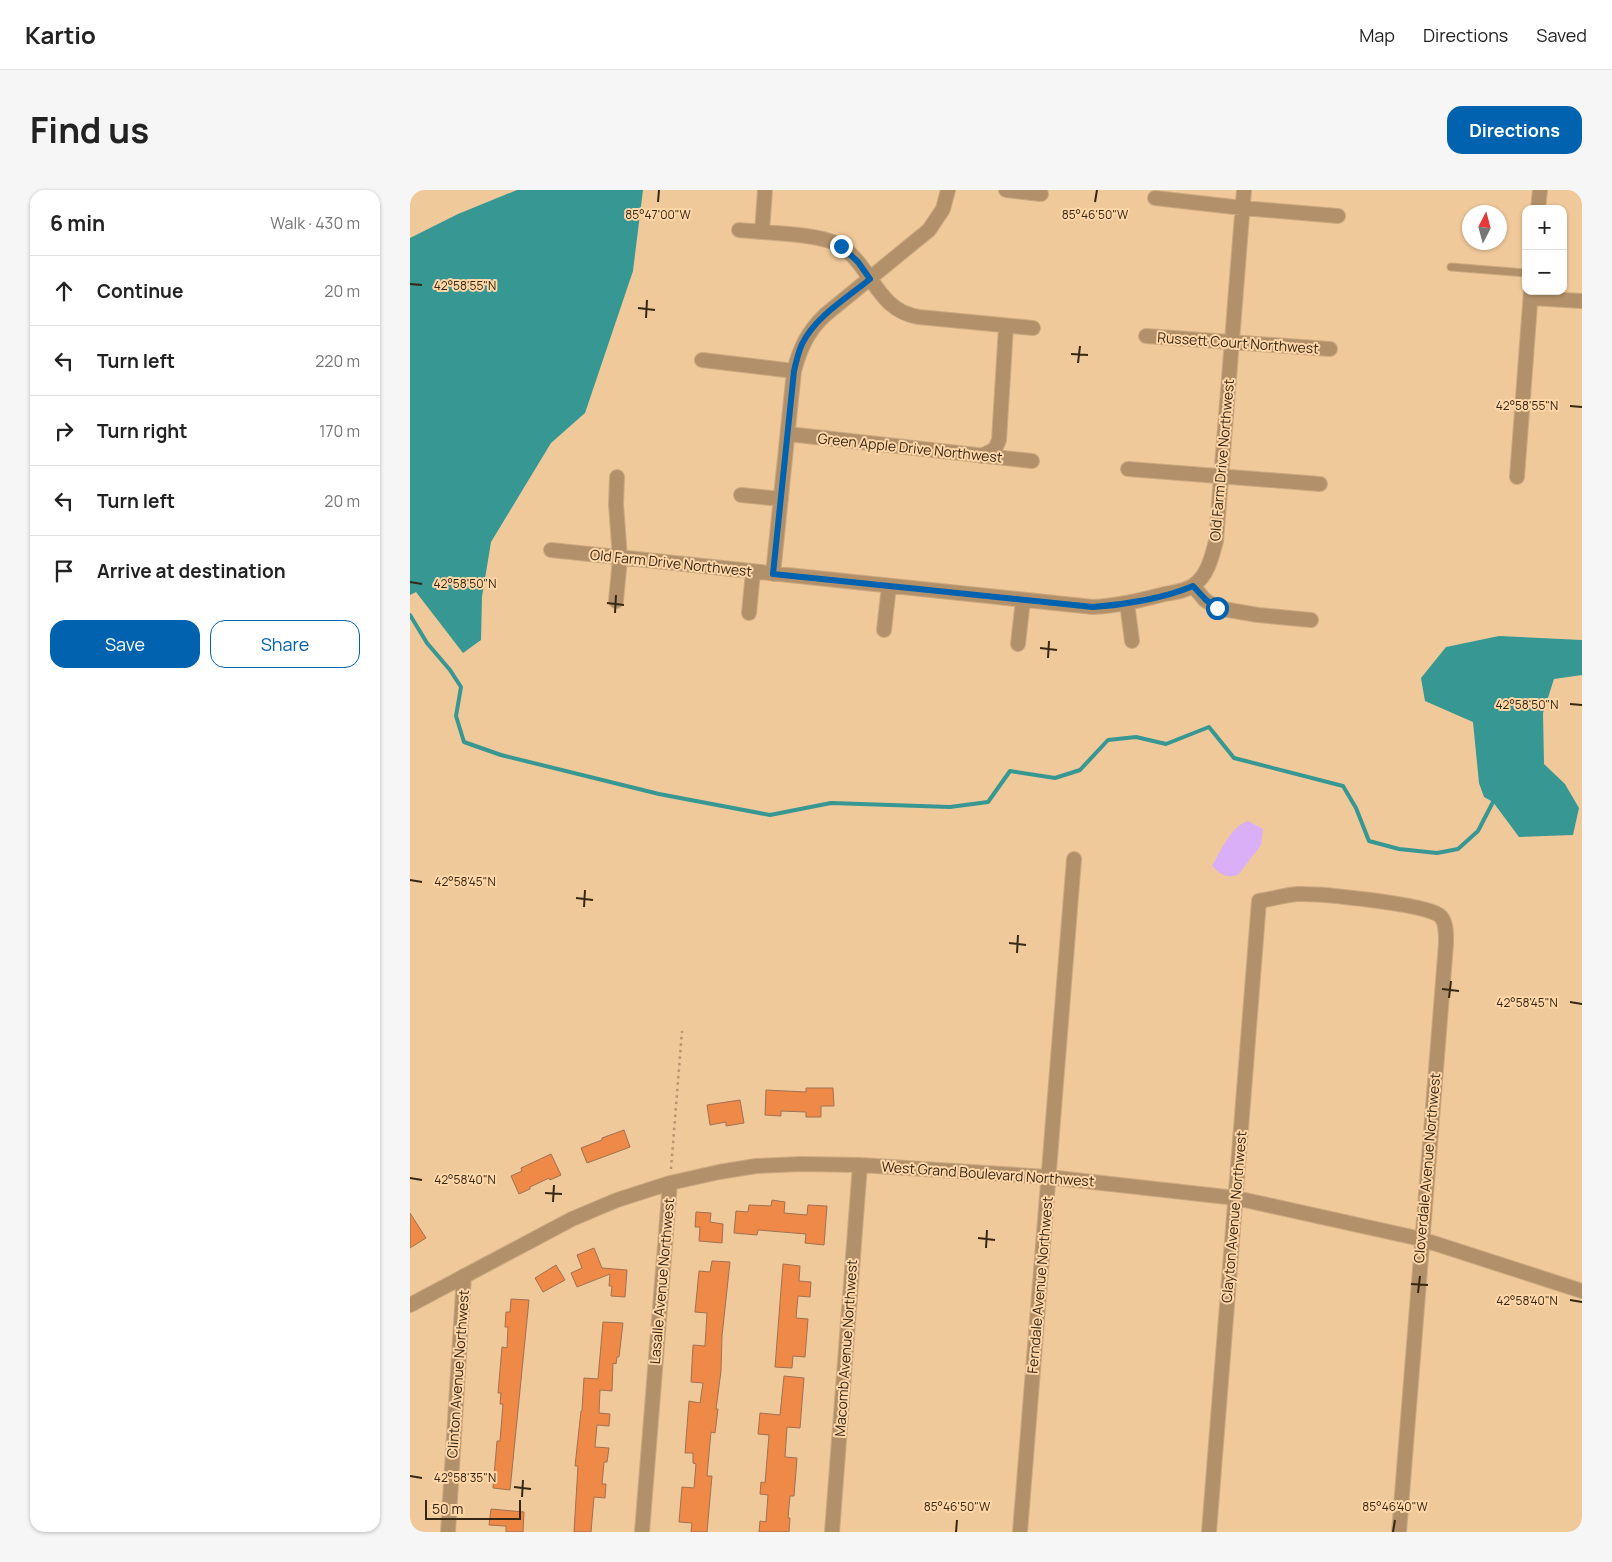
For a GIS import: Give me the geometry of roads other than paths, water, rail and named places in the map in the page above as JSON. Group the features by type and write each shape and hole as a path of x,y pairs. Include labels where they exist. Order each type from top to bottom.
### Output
{"street":[{"path":"762,232 765,190"},
{"path":"773,574 794,371 802,345 813,327 825,315 929,230 943,209 948,190"},
{"path":"1006,190 1041,194"},
{"name":"Old Farm Drive Northwest","path":"551,550 1093,607 1127,604 1193,586 1204,574 1213,552 1244,190"},
{"path":"1538,205 1540,190"},
{"path":"1155,198 1338,216"},
{"path":"739,230 813,237 835,243 853,256 892,307 903,314 1006,327 1033,328"},
{"path":"1517,477 1531,295"},
{"path":"1538,295 1582,301"},
{"path":"982,456 995,449 999,440 1006,327"},
{"name":"Russett Court Northwest","path":"1146,336 1330,349"},
{"path":"702,360 794,371"},
{"name":"Green Apple Drive Northwest","path":"788,434 1032,461"},
{"path":"1128,469 1320,484"},
{"path":"616,601 620,558 616,504 617,477"},
{"path":"741,495 781,499"},
{"path":"750,613 753,572"},
{"path":"884,630 889,586"},
{"path":"1193,586 1206,600 1217,608 1258,615 1311,620"},
{"path":"1018,644 1023,600"},
{"path":"1127,604 1132,641"},
{"name":"Ferndale Avenue Northwest","path":"1020,1532 1074,860"},
{"name":"Cloverdale Avenue Northwest","path":"1259,901 1296,894 1325,895 1422,908 1440,916 1446,928 1399,1532"},
{"name":"Clayton Avenue Northwest","path":"1209,1532 1259,901"},
{"name":"West Grand Boulevard Northwest","path":"410,1305 572,1218 617,1200 670,1183 719,1172 756,1166 801,1164 860,1165 1048,1177 1236,1198 1421,1239 1582,1291"},
{"name":"Macomb Avenue Northwest","path":"832,1532 860,1165"},
{"name":"Lasalle Avenue Northwest","path":"642,1532 670,1183"},
{"name":"Clinton Avenue Northwest","path":"448,1532 464,1276"}],"lane":[{"path":"1451,267 1522,273"}],"water":[{"path":"517,190 643,190 633,271 585,413 551,443 491,542 482,597 481,640 463,653 416,592 410,595 410,238 458,214"},
{"path":"1499,636 1582,640 1582,675 1554,679 1543,713 1544,764 1565,784 1579,808 1573,835 1519,837 1493,802 1484,797 1479,783 1473,722 1425,701 1421,678 1446,647"}],"waterway":[{"path":"410,615 427,643 450,670 461,687 456,716 464,742 501,755 659,794 770,815 831,803 950,807 988,802 1010,771 1055,778 1080,770 1108,740 1136,737 1166,744 1209,727 1234,758 1343,786 1356,808 1369,841 1399,849 1437,853 1458,849 1478,831 1493,802"}]}
